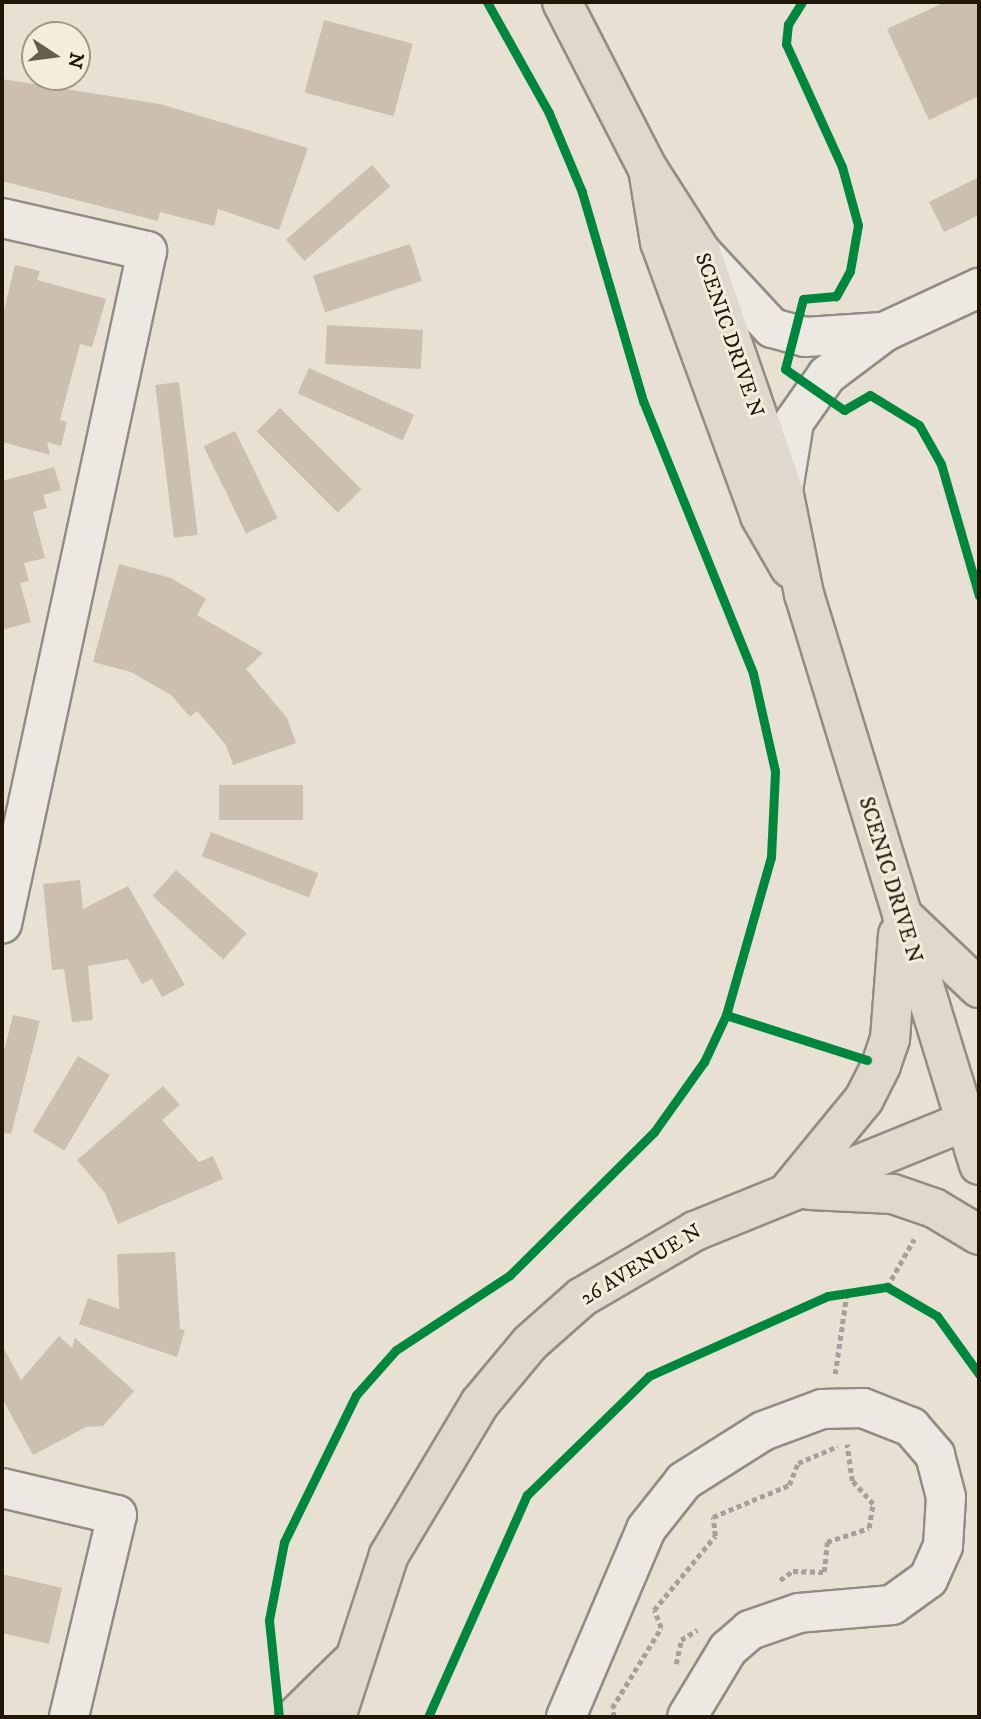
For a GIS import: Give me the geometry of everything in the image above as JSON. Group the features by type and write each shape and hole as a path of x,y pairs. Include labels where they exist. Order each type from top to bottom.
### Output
{"main road":[{"name":"SCENIC DRIVE N","path":"562,2 648,169 701,252 783,490 804,594 899,912 974,1117 979,1165"},
{"name":"SCENIC DRIVE N","path":"648,169 660,242 738,456 761,516 804,594"},
{"path":"899,912 979,988"},
{"path":"790,1190 864,1099 881,1065 890,1039 899,912"},
{"name":"26 AVENUE N","path":"336,1717 352,1660 389,1555 428,1483 530,1343 582,1297 639,1262 790,1190 974,1117"},
{"path":"790,1190 893,1194 934,1208 979,1235"},
{"path":"295,1717 352,1660"}],"lane":[{"path":"2,218 147,251 2,924"},
{"path":"701,252 772,328 805,337 884,332"},
{"path":"783,490 801,409 836,367 884,332 979,288"},
{"path":"566,1717 646,1529 684,1481 763,1431 822,1409 863,1408 911,1427 935,1455 947,1497 943,1546 928,1579 892,1605 799,1613 750,1630 728,1649 687,1717"},
{"path":"2,1488 117,1515 69,1717"}],"path":[{"path":"887,1287 918,1232"},
{"path":"874,1289 887,1287 897,1293"},
{"path":"828,1296 860,1290"},
{"path":"835,1372 847,1292"},
{"path":"614,1717 612,1708 661,1629 654,1610 715,1536 713,1517 789,1485 798,1464 847,1441 852,1481 873,1504 869,1528 827,1542 824,1572 793,1572 771,1585"},
{"path":"674,1676 681,1640 703,1627"}],"building":[{"path":"945,2 979,2 979,96 929,120 887,29"},
{"path":"324,20 413,44 393,116 305,92"},
{"path":"2,79 21,82 21,91 78,91 160,104 308,148 279,230 218,209 214,226 160,212 158,221 2,181"},
{"path":"372,165 390,186 304,261 286,240"},
{"path":"979,177 979,215 944,232 929,202"},
{"path":"410,244 422,281 325,313 313,276"},
{"path":"15,265 40,271 37,280 106,299 92,347 80,344 60,420 67,422 61,446 47,442 50,455 2,442 2,318"},
{"path":"327,325 423,330 421,369 325,364"},
{"path":"309,368 414,415 403,440 298,394"},
{"path":"179,382 198,535 174,538 155,385"},
{"path":"280,408 361,489 338,513 257,431"},
{"path":"235,431 278,518 246,534 204,446"},
{"path":"54,467 61,490 43,495 47,508 33,512 45,558 24,563 29,581 20,583 31,622 2,630 2,481"},
{"path":"119,564 171,578 206,599 197,615 263,653 246,669 287,718 296,743 233,765 226,745 197,711 190,717 171,695 131,672 93,662"},
{"path":"219,785 303,785 303,820 219,820"},
{"path":"211,832 318,873 309,897 202,856"},
{"path":"176,870 247,934 223,960 153,896"},
{"path":"80,880 83,909 128,886 185,985 162,997 152,979 142,984 128,959 88,966 93,1020 72,1022 64,969 52,970 43,884"},
{"path":"13,1015 40,1021 11,1134 2,1133 2,1059"},
{"path":"78,1056 110,1075 64,1150 33,1131"},
{"path":"163,1086 180,1105 162,1120 199,1162 213,1156 223,1179 118,1224 105,1193 77,1160"},
{"path":"175,1252 180,1329 185,1330 177,1357 79,1324 88,1298 119,1309 117,1254"},
{"path":"59,1336 72,1348 75,1338 134,1391 103,1426 86,1427 33,1455 2,1398 2,1345 21,1380"},
{"path":"2,1574 62,1588 49,1644 2,1633"}],"cycle path":[{"path":"279,1717 269,1620 284,1542 356,1395 396,1350 510,1275 654,1132 704,1062 726,1015 771,857 775,771 753,673 643,401 582,192 549,113 487,2"},
{"path":"802,2 788,24 786,44 842,167 858,225 850,271 836,296 803,299 785,369 844,410 870,395 919,425 941,464 979,596"},
{"path":"726,1015 867,1060"},
{"path":"428,1717 527,1495 649,1376 828,1296 887,1287 937,1316 979,1374"}]}
